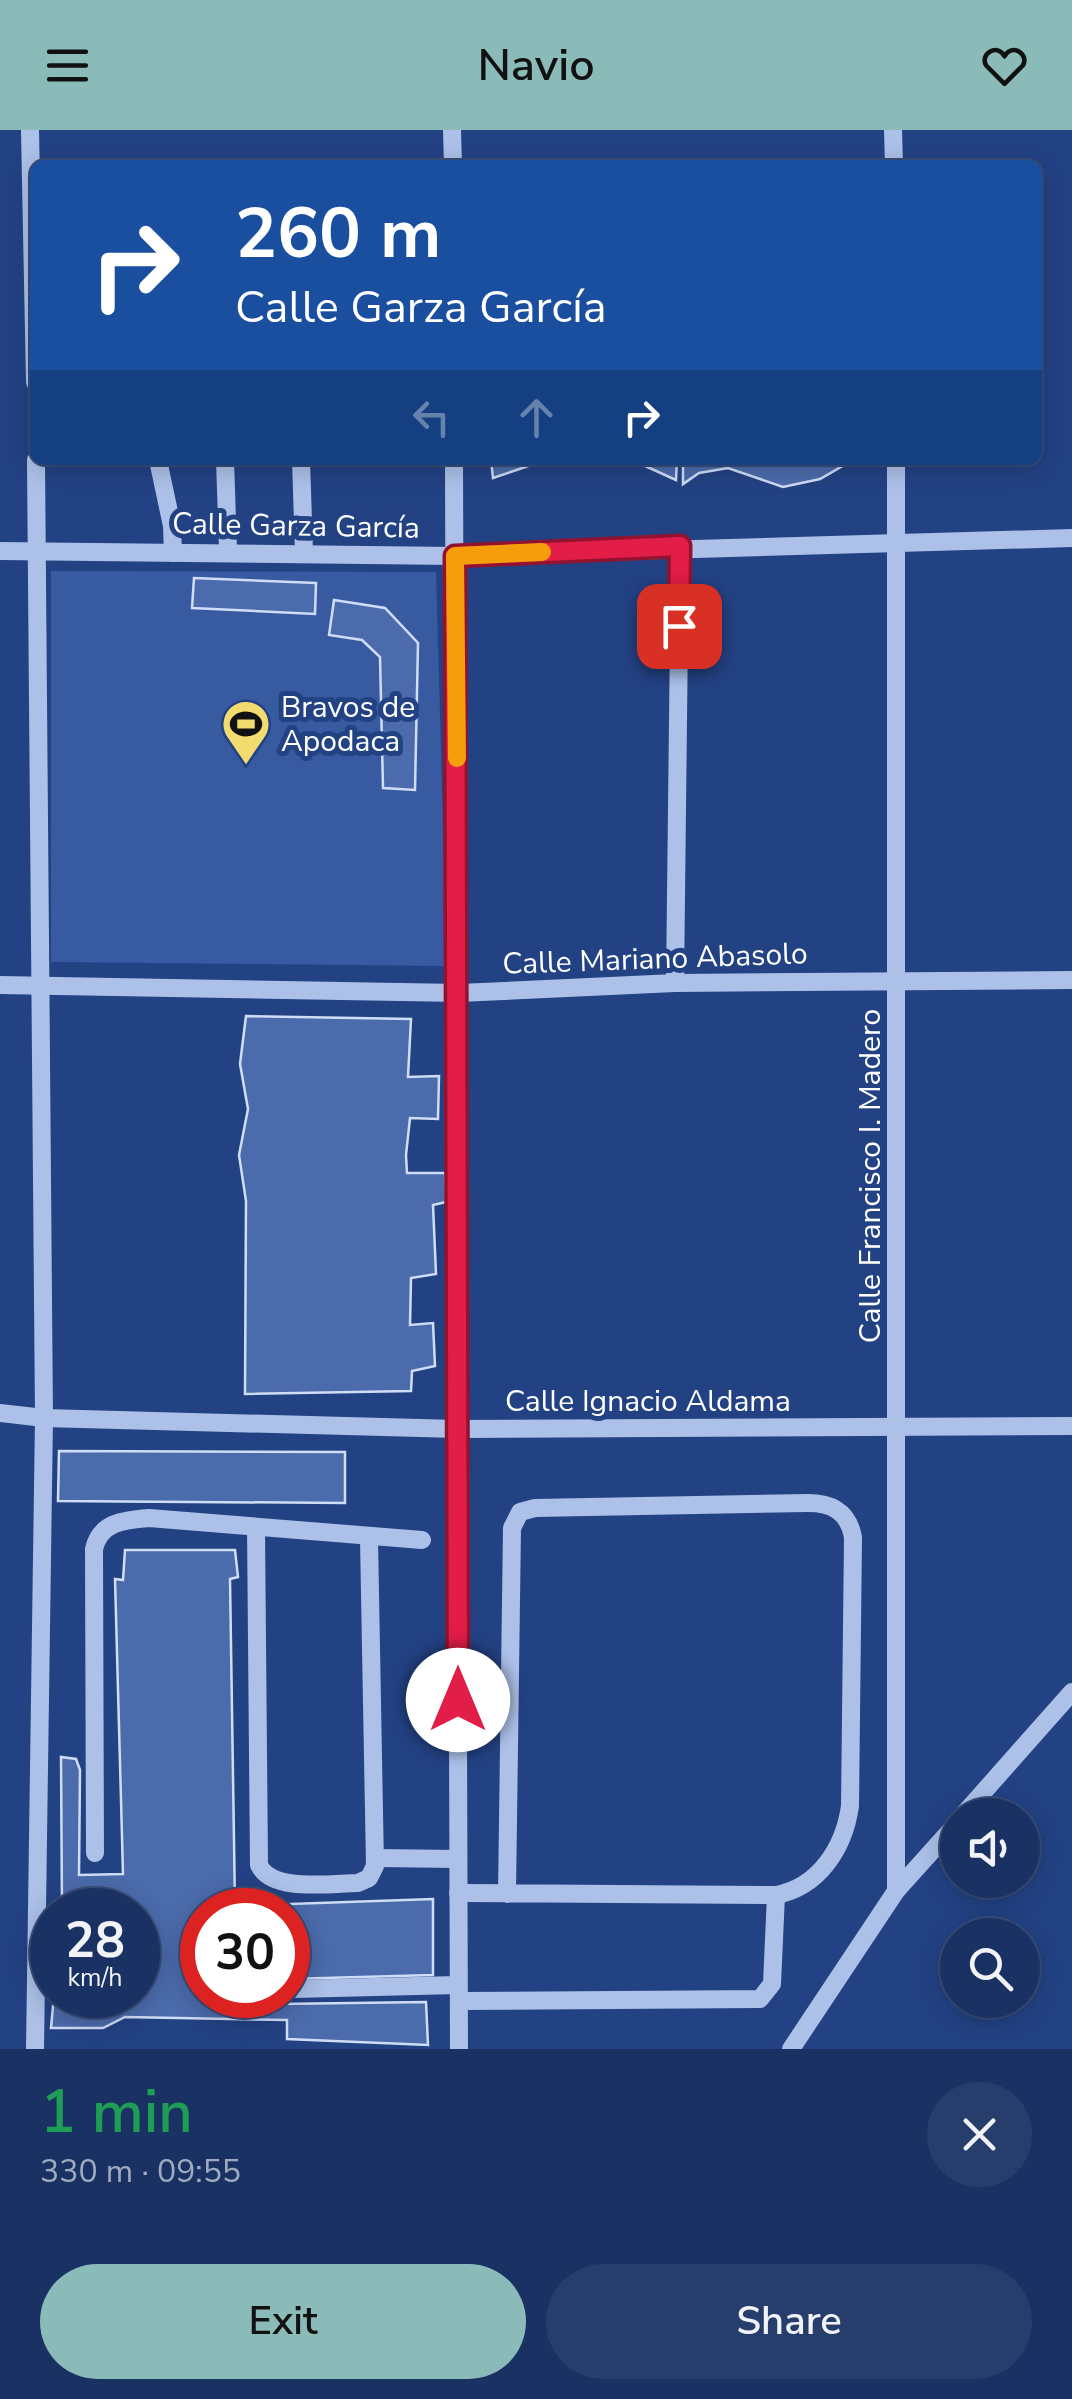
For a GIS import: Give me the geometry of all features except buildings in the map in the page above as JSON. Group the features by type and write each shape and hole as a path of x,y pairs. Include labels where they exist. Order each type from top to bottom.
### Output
{"street":[{"path":"30,130 31,160"},
{"path":"452,130 453,160"},
{"path":"894,130 894,160"},
{"path":"35,2049 44,1418 36,465"},
{"path":"159,465 172,526 173,552"},
{"path":"225,465 228,550"},
{"path":"301,465 304,552"},
{"path":"454,465 459,993 459,2049"},
{"name":"Calle Francisco I. Madero","path":"896,465 896,1892"},
{"name":"Calle Garza García","path":"0,551 228,550 455,556 680,546 1072,538"},
{"path":"676,983 680,546"},
{"name":"Calle Mariano Abasolo","path":"0,984 459,993 676,983 1072,980"},
{"name":"Calle Ignacio Aldama","path":"0,1413 44,1418 457,1429 1072,1426"},
{"path":"458,1893 507,1894 776,1895 795,1891 823,1869 844,1834 850,1806 853,1536 841,1512 824,1503 535,1508 514,1519 507,1894"},
{"path":"95,1852 96,1538 109,1526 132,1519 422,1540"},
{"path":"256,1528 259,1865 262,1873 280,1882 358,1883 369,1878 375,1858 370,1539"},
{"path":"978,1798 1072,1692"},
{"path":"792,2049 896,1892 940,1842"},
{"path":"375,1858 458,1858"},
{"path":"310,1989 760,1999 772,1984 776,1895"}],"shaded area":[{"name":"Bravos de Apodaca","path":"51,571 436,572 447,966 51,962"}],"slow traffic":[{"path":"457,758 455,556 542,552"}],"place":[{"name":"Bravos de Apodaca","path":"246,766"}],"route":[{"path":"458,1700 455,556 680,546 679,626"}]}
